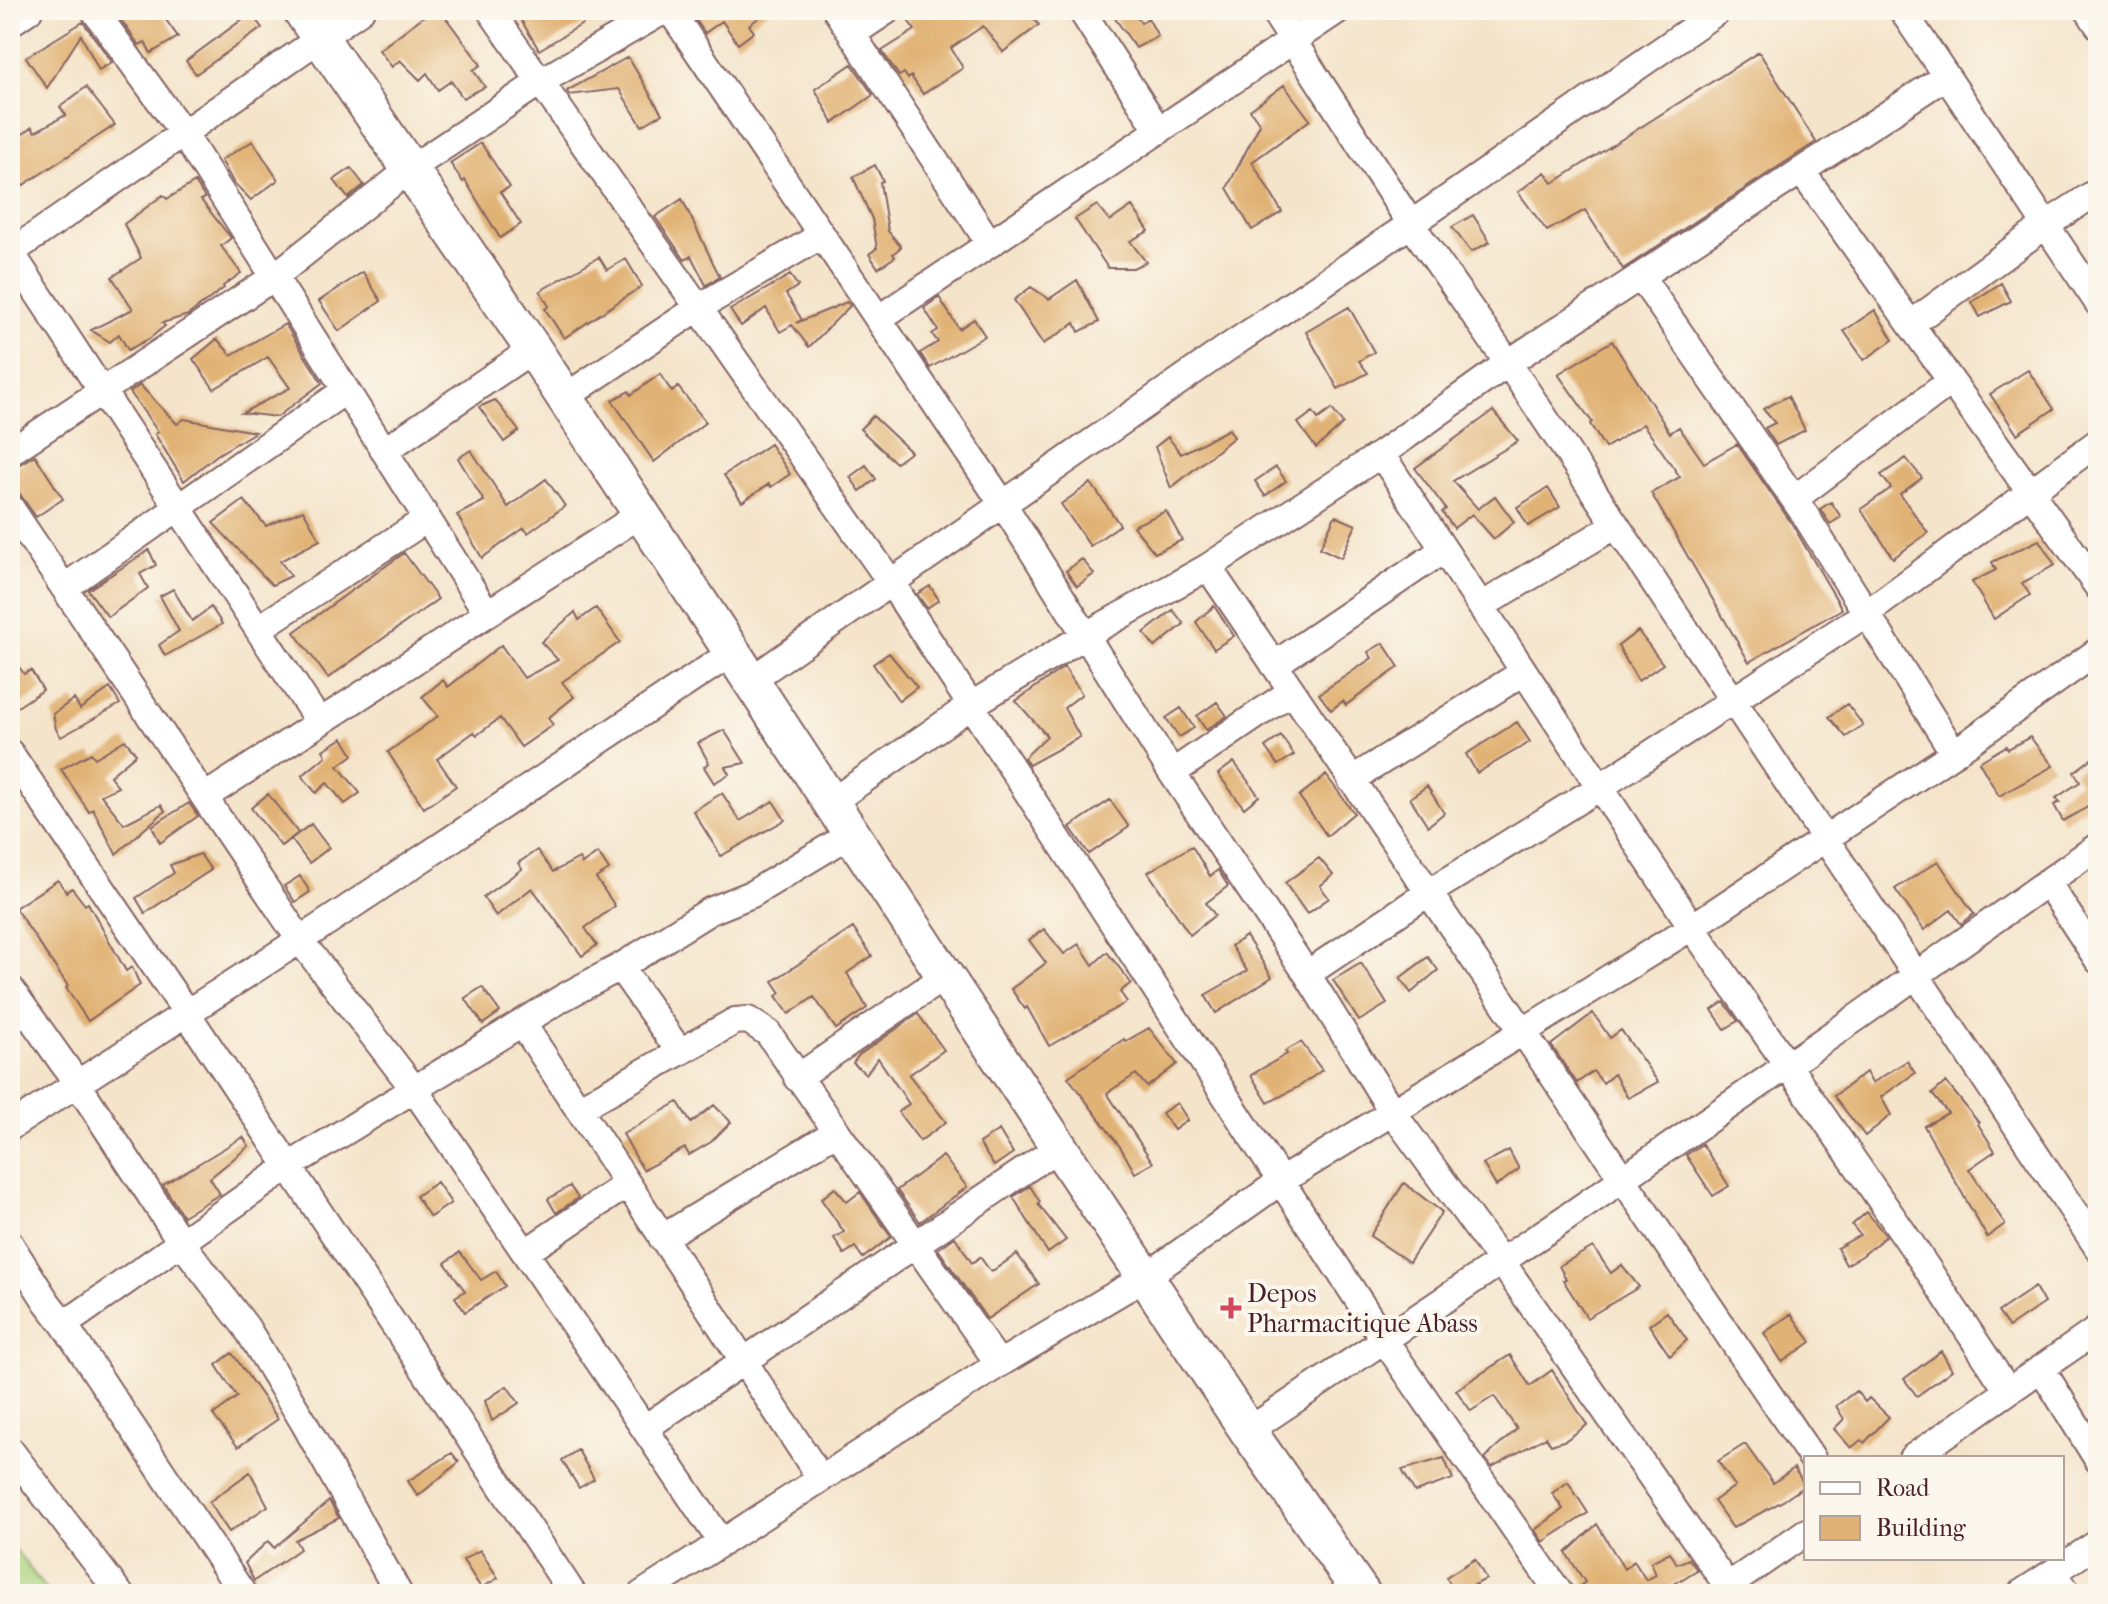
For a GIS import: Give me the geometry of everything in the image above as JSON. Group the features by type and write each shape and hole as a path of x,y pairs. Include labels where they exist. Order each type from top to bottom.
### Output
{"main road":[{"path":"311,24 533,349 830,803 1248,1431 1362,1594"}],"street":[{"path":"10,23 29,10"},
{"path":"94,10 183,133 487,613"},
{"path":"319,722 10,252 183,133 311,24 361,10"},
{"path":"490,10 892,584 1385,1341 1560,1594"},
{"path":"10,452 274,277 410,169 540,82 668,10 1003,504 1172,773 1307,974 1393,1113 1501,1261 1730,1590 1804,1534"},
{"path":"836,10 990,244"},
{"path":"852,34 888,10"},
{"path":"1081,10 1159,131"},
{"path":"1273,10 1411,224 1508,363 2098,1248"},
{"path":"878,319 1338,10"},
{"path":"10,1127 300,940 742,666 892,584 1224,350 1719,10"},
{"path":"1902,10 2098,303"},
{"path":"2088,10 2098,25"},
{"path":"830,803 970,706 1086,635 1208,567 1381,454 1508,363 1946,76"},
{"path":"1802,172 2098,587"},
{"path":"1911,324 2046,225 2098,191"},
{"path":"564,398 698,308 822,235"},
{"path":"1641,277 1794,499 1954,753"},
{"path":"384,451 533,349"},
{"path":"1794,499 1951,381"},
{"path":"65,587 346,390"},
{"path":"1307,974 1428,893 1600,787 1867,613 2098,442"},
{"path":"1381,454 1692,927 1913,1247 2008,1391"},
{"path":"10,507 300,940 414,1089 722,1543"},
{"path":"206,796 641,514"},
{"path":"258,629 427,519"},
{"path":"1481,606 1616,525"},
{"path":"1274,665 1443,550"},
{"path":"1208,567 1811,1456"},
{"path":"642,1594 999,1364 1147,1276 1281,1181 1692,927 1954,753 2098,651"},
{"path":"1351,780 1524,672"},
{"path":"1172,773 1292,691"},
{"path":"10,753 573,1594"},
{"path":"63,1323 289,1166 710,911 752,894 851,834"},
{"path":"1248,1431 1622,1179 2098,846"},
{"path":"2047,882 2098,960"},
{"path":"620,967 680,1052"},
{"path":"797,1078 945,976"},
{"path":"10,988 77,1083 181,1242 246,1327 303,1421 399,1594"},
{"path":"578,1109 735,1021 748,1020 768,1033 999,1364"},
{"path":"522,1023 821,1479"},
{"path":"662,1238 836,1132"},
{"path":"645,1428 1059,1147"},
{"path":"526,1252 626,1185"},
{"path":"10,1244 243,1594"},
{"path":"1915,1456 2098,1329"},
{"path":"2041,1368 2098,1460"},
{"path":"10,1450 120,1594"},
{"path":"2020,1594 2098,1543"},
{"path":"2054,1572 2068,1594"}],"green space":[{"path":"10,1542 49,1594 10,1594"}],"building":[{"path":"114,10 159,10 178,37 151,53 145,42 139,45"},
{"path":"432,10 440,10 481,65 473,70 485,87 463,98 451,81 438,90 427,73 420,80 400,60 392,67 379,50"},
{"path":"515,10 606,10 539,50"},
{"path":"689,10 770,10 749,25 754,32 738,44 722,21 705,33"},
{"path":"917,10 1027,10 1039,25 1003,52 983,26 951,48 963,68 923,94 911,76 908,79 904,73 899,76 882,51 915,30 906,18"},
{"path":"1109,10 1132,10 1141,23 1148,18 1158,36 1136,48"},
{"path":"251,13 262,28 196,74 186,61"},
{"path":"83,22 112,62 99,70 81,35 47,88 26,57"},
{"path":"1759,52 1816,142 1623,269 1585,210 1547,231 1518,192 1545,172 1553,183"},
{"path":"628,57 662,114 642,126 619,89 569,95 567,91"},
{"path":"852,64 873,95 833,123 815,89"},
{"path":"1284,85 1310,120 1252,162 1282,212 1252,230 1227,188 1260,124 1250,110"},
{"path":"86,87 115,125 10,194 10,144 32,127 35,132 66,115 60,107"},
{"path":"253,141 278,180 251,200 233,182 221,160"},
{"path":"481,143 510,187 500,192 521,224 500,238 465,180 463,182 450,163"},
{"path":"875,165 883,181 880,182 888,231 901,247 893,254 895,257 878,268 869,254 877,248 872,219 853,177"},
{"path":"351,168 364,185 348,198 334,180"},
{"path":"195,182 205,198 201,200 231,238 221,246 241,273 188,315 162,323 165,326 149,339 128,350 119,334 110,342 91,330 133,309 112,277 141,258 124,224 163,195 167,199"},
{"path":"682,199 720,277 706,285 691,256 685,260 655,217"},
{"path":"1097,205 1110,221 1132,206 1149,231 1130,241 1146,262 1133,268 1108,268 1075,219"},
{"path":"1473,215 1490,242 1471,252 1452,227"},
{"path":"599,257 607,270 626,259 642,286 564,338 545,309 549,306 540,291"},
{"path":"363,272 381,301 339,331 319,301"},
{"path":"790,275 798,286 786,294 802,320 796,323 847,302 850,306 809,347 792,325 780,332 766,308 741,326 730,310"},
{"path":"1077,280 1099,322 1079,332 1075,323 1043,344 1014,300 1031,287 1049,299"},
{"path":"2001,283 2011,301 1980,317 1972,302"},
{"path":"939,297 959,329 974,319 985,336 930,368 920,353 938,342 932,334 938,330 924,308"},
{"path":"1349,307 1374,352 1359,361 1368,373 1338,389 1306,332"},
{"path":"1875,310 1893,340 1864,360 1844,331"},
{"path":"285,324 322,383 277,417 242,413 290,388 268,357 214,389 193,359 217,339 231,355"},
{"path":"1612,341 1670,433 1679,427 1704,463 1737,444 1792,524 1842,609 1749,662 1651,493 1680,477 1643,424 1605,448 1590,424 1592,422 1558,374"},
{"path":"2028,370 2054,409 2017,434 1990,394"},
{"path":"660,374 672,392 678,387 706,422 654,462 612,400 629,391 631,395"},
{"path":"140,385 177,424 184,419 255,432 217,455 184,481 155,434 158,432 130,392"},
{"path":"1788,396 1805,430 1776,445 1765,428 1775,423 1763,409"},
{"path":"495,400 519,431 504,442 479,407"},
{"path":"1332,409 1343,424 1316,448 1298,423 1313,412 1318,419"},
{"path":"1493,411 1518,441 1453,481 1478,509 1495,496 1514,522 1494,539 1472,514 1454,528 1442,512 1446,509 1415,468"},
{"path":"873,416 911,452 896,463 860,429"},
{"path":"1229,429 1234,437 1171,488 1155,447 1168,437 1181,454"},
{"path":"770,444 790,474 742,502 724,475"},
{"path":"471,450 508,507 546,479 565,506 528,533 524,528 482,558 457,515 484,501 458,458"},
{"path":"35,455 63,499 36,517 10,480 10,470"},
{"path":"1906,458 1922,478 1900,494 1928,533 1893,558 1861,509 1891,488 1881,475"},
{"path":"866,465 876,479 860,491 850,477"},
{"path":"1276,467 1286,481 1265,496 1255,481"},
{"path":"1091,483 1120,525 1090,546 1061,504"},
{"path":"1548,488 1560,507 1528,526 1517,507"},
{"path":"244,500 266,526 303,510 320,540 280,561 291,576 272,585 213,523"},
{"path":"1831,502 1841,517 1830,524 1820,509"},
{"path":"1166,511 1182,540 1155,553 1133,526"},
{"path":"1335,516 1356,525 1341,558 1320,548"},
{"path":"2039,540 2055,565 2022,583 2030,595 1994,619 1972,582 1996,570 1992,562"},
{"path":"149,550 156,565 140,574 148,588 108,617 88,590"},
{"path":"404,553 438,599 328,678 294,632"},
{"path":"1082,559 1094,574 1077,586 1066,571"},
{"path":"930,586 939,600 927,608 917,594"},
{"path":"173,589 192,621 211,607 222,624 165,656 159,645 179,631 160,596"},
{"path":"1214,606 1234,636 1214,649 1196,622"},
{"path":"596,608 620,642 562,682 574,697 548,718 553,725 521,747 500,718 477,735 474,732 437,759 456,786 424,808 388,752 438,716 422,697 443,680 448,687 501,645 524,678 558,660 541,642 575,612 579,620"},
{"path":"1173,610 1184,624 1155,647 1144,633"},
{"path":"1638,631 1663,664 1638,681 1618,646"},
{"path":"1383,643 1399,667 1346,705 1343,701 1331,710 1319,694 1372,658 1368,652"},
{"path":"889,653 917,687 899,701 873,664"},
{"path":"10,654 24,674 31,670 43,690 10,712"},
{"path":"1064,667 1082,694 1064,708 1080,737 1029,765 1024,758 1047,736 1016,701"},
{"path":"110,688 120,704 61,737 53,714 74,699 80,709"},
{"path":"1217,702 1227,716 1206,730 1197,716"},
{"path":"1847,704 1863,725 1846,737 1829,717"},
{"path":"1181,708 1194,728 1179,737 1166,718"},
{"path":"1517,722 1530,742 1477,773 1466,754"},
{"path":"724,730 745,763 725,767 729,774 714,783 704,767 709,763 698,743"},
{"path":"1281,736 1294,755 1278,765 1265,747"},
{"path":"2030,737 2053,766 1999,796 1979,762 2006,746 2008,749"},
{"path":"343,738 353,755 338,766 360,793 345,804 327,783 316,793 302,776 326,756 323,750"},
{"path":"125,740 136,754 110,776 118,787 101,795 124,824 161,805 165,811 116,854 93,809 89,812 61,769 91,753 95,758"},
{"path":"2098,754 2098,811 2093,804 2063,821 2054,805 2060,802 2056,798 2080,782 2074,772"},
{"path":"1234,762 1259,796 1244,808 1218,774"},
{"path":"1326,775 1354,813 1327,836 1299,796"},
{"path":"1427,786 1444,813 1428,826 1410,798"},
{"path":"722,793 740,821 773,801 785,820 721,856 693,811"},
{"path":"268,794 298,833 281,846 251,808"},
{"path":"1110,800 1129,827 1089,854 1070,827"},
{"path":"189,803 198,816 160,843 152,826"},
{"path":"311,824 329,848 309,863 291,839"},
{"path":"1192,846 1210,876 1218,870 1228,886 1206,903 1215,915 1190,935 1148,872"},
{"path":"537,850 553,872 579,858 582,864 598,853 609,870 596,878 615,906 585,928 597,945 582,956 532,888 496,916 483,897 522,869 518,863"},
{"path":"200,854 211,870 145,913 136,898 174,873 170,865"},
{"path":"1319,858 1333,875 1320,886 1329,898 1307,914 1285,883"},
{"path":"1938,861 1974,914 1961,924 1951,910 1924,930 1895,889"},
{"path":"300,876 310,892 295,902 284,886"},
{"path":"58,880 66,892 72,888 85,905 88,903 126,971 132,967 140,985 88,1021 15,908"},
{"path":"853,928 872,956 847,973 867,1008 836,1029 814,997 789,1014 776,996 781,993 773,981"},
{"path":"1044,929 1064,954 1079,944 1093,965 1107,952 1131,983 1120,992 1127,1002 1049,1046 1027,1007 1025,1009 1011,989 1046,963 1029,940"},
{"path":"1246,936 1272,977 1216,1013 1205,995 1247,971 1231,946"},
{"path":"1428,957 1438,970 1411,993 1400,978"},
{"path":"1361,963 1387,1004 1359,1021 1333,980"},
{"path":"482,987 500,1012 483,1024 465,998"},
{"path":"1724,1002 1738,1021 1725,1029 1712,1010"},
{"path":"1593,1013 1610,1038 1621,1030 1658,1082 1628,1098 1614,1074 1603,1083 1593,1071 1577,1083 1551,1045"},
{"path":"918,1014 944,1050 909,1075 946,1122 920,1141 898,1112 909,1104 878,1058 866,1074 853,1063 859,1055"},
{"path":"1149,1028 1177,1064 1147,1087 1136,1074 1107,1093 1153,1163 1135,1173 1121,1148 1068,1077 1124,1039 1126,1041"},
{"path":"1301,1042 1322,1070 1268,1103 1251,1075"},
{"path":"1907,1061 1915,1073 1881,1097 1891,1115 1865,1136 1834,1096 1866,1072 1872,1083"},
{"path":"1946,1082 1979,1123 1995,1151 1969,1169 2005,1224 1987,1237 1924,1126 1948,1113 1932,1094"},
{"path":"678,1102 691,1123 714,1105 731,1122 711,1142 689,1155 685,1148 643,1170 623,1134"},
{"path":"1177,1103 1188,1120 1174,1130 1162,1113"},
{"path":"999,1130 1013,1153 994,1166 979,1143"},
{"path":"243,1137 249,1146 210,1178 220,1194 183,1216 163,1185"},
{"path":"1702,1144 1729,1186 1713,1196 1686,1155"},
{"path":"1509,1150 1519,1169 1496,1186 1483,1164"},
{"path":"943,1156 967,1187 920,1222 897,1190"},
{"path":"437,1182 451,1203 430,1217 416,1196"},
{"path":"1404,1183 1442,1212 1409,1262 1370,1236"},
{"path":"570,1186 578,1198 556,1213 548,1199"},
{"path":"1030,1186 1040,1202 1038,1204 1066,1240 1048,1253 1013,1197"},
{"path":"835,1188 847,1202 860,1192 891,1237 863,1258 855,1247 844,1254 834,1238 844,1232 821,1199"},
{"path":"1867,1212 1886,1236 1846,1265 1837,1248 1860,1235 1852,1225"},
{"path":"955,1237 972,1263 980,1257 991,1272 1017,1254 1039,1284 987,1319 938,1249"},
{"path":"1593,1247 1611,1273 1622,1265 1639,1287 1587,1318 1563,1280 1566,1279 1559,1266"},
{"path":"460,1252 481,1280 496,1271 505,1286 465,1312 455,1297 465,1291 445,1263"},
{"path":"2035,1287 2044,1303 2009,1327 1998,1312"},
{"path":"1667,1312 1687,1340 1670,1356 1649,1325"},
{"path":"1791,1314 1811,1342 1782,1362 1764,1333"},
{"path":"1941,1351 1952,1370 1917,1396 1904,1379"},
{"path":"232,1353 278,1419 238,1447 213,1415 237,1397 216,1365"},
{"path":"1510,1355 1530,1386 1552,1370 1587,1425 1566,1440 1551,1445 1546,1437 1492,1467 1485,1458 1517,1429 1494,1396 1471,1411 1456,1390"},
{"path":"507,1386 519,1403 492,1421 485,1401"},
{"path":"1856,1391 1865,1402 1869,1398 1889,1417 1864,1443 1861,1440 1851,1448 1834,1429 1844,1419 1836,1406"},
{"path":"1745,1444 1773,1483 1794,1468 1804,1487 1733,1528 1714,1501 1735,1486 1718,1461"},
{"path":"578,1450 594,1479 579,1488 562,1460"},
{"path":"452,1453 459,1462 418,1496 408,1481"},
{"path":"1444,1458 1453,1479 1415,1492 1402,1470"},
{"path":"250,1472 268,1506 229,1532 209,1502"},
{"path":"1568,1482 1588,1513 1543,1542 1535,1530 1563,1509 1552,1493"},
{"path":"329,1501 339,1518 295,1540 300,1549 254,1581 245,1563 268,1541 274,1548"},
{"path":"1597,1524 1624,1569 1634,1561 1646,1580 1656,1575 1651,1562 1670,1552 1677,1564 1689,1559 1697,1570 1658,1594 1576,1594 1575,1590 1585,1582 1566,1553"},
{"path":"480,1550 498,1578 481,1588 463,1560"},
{"path":"1475,1559 1486,1579 1457,1594 1446,1577"}],"place":[{"name":"Depos Pharmacitique Abass","path":"1231,1308"}]}
